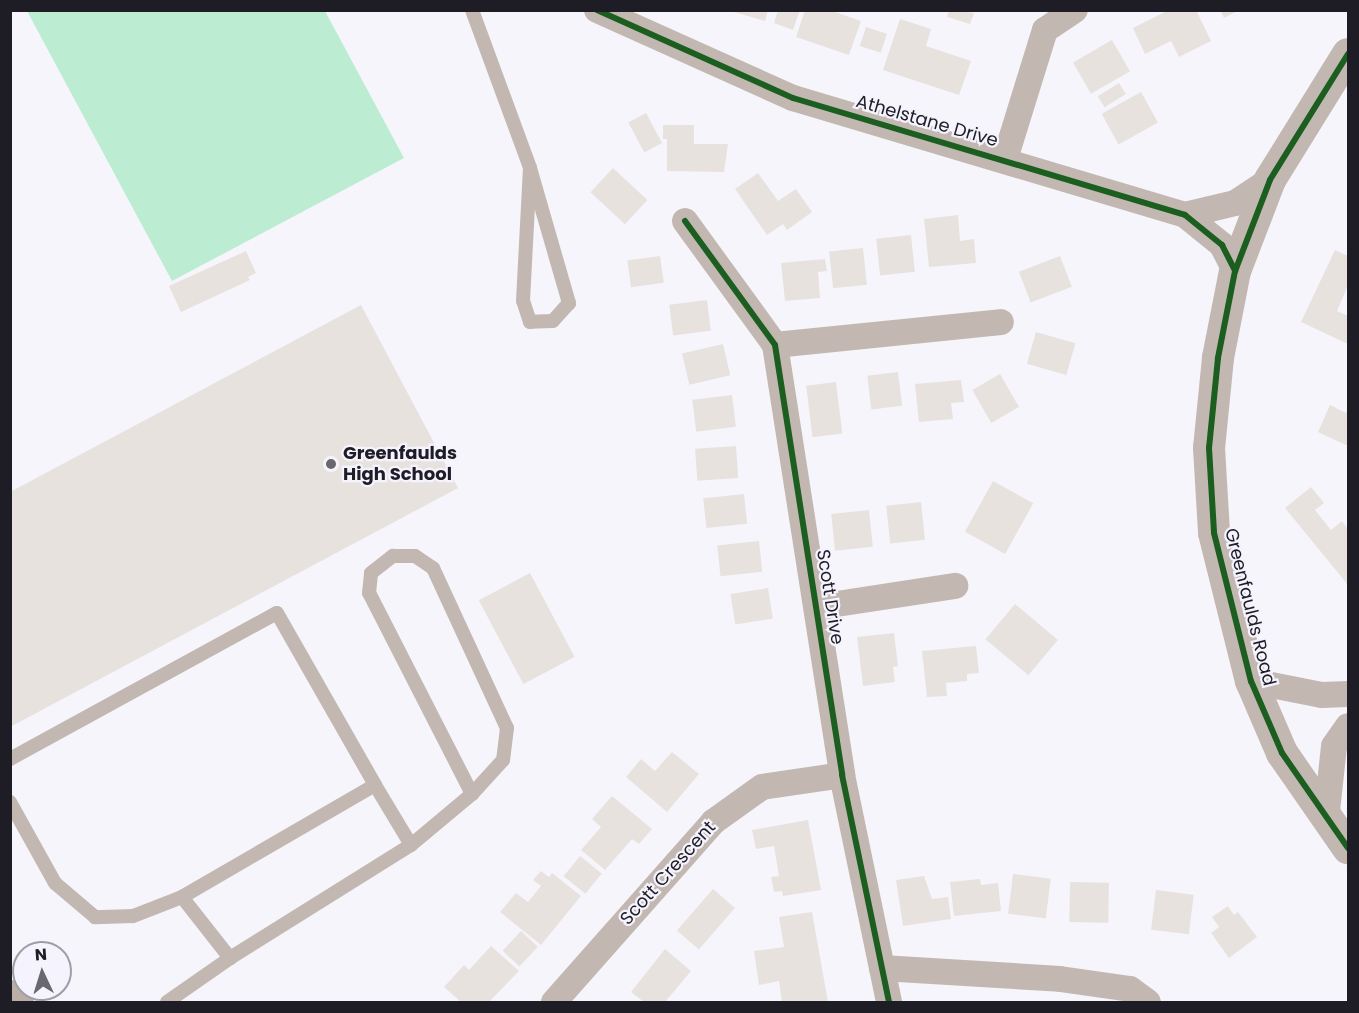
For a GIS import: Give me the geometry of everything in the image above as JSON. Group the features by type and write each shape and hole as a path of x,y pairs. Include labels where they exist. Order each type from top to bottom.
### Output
{"main road":[{"path":"10,996 17,1002"}],"street":[{"name":"Athelstane Drive","path":"597,10 793,98 1005,159 1185,215 1222,245 1235,271"},
{"name":"Athelstane Drive","path":"1005,159 1045,30 1075,10"},
{"name":"Greenfaulds Road","path":"1348,54 1270,180 1235,271 1218,358 1209,448 1214,533 1251,681 1282,753 1326,820 1348,848"},
{"path":"1185,215 1235,203 1270,180"},
{"name":"Scott Drive","path":"685,221 775,345 842,775 889,1002"},
{"path":"775,345 1001,322"},
{"name":"Scott Drive","path":"817,608 955,586"},
{"path":"1251,681 1322,695 1348,694"},
{"path":"1326,820 1334,746 1348,726"},
{"name":"Scott Crescent","path":"554,1002 713,822 762,787 842,775"},
{"path":"882,968 1072,981 1130,989 1148,1002"}],"lane":[{"path":"472,10 530,168 569,303 553,321 530,322 523,301 530,168"},
{"path":"167,1002 230,958 411,845 472,794 503,760 507,728 434,568 415,556 393,556 371,573 369,593 472,794"},
{"path":"10,759 277,613 411,845"},
{"path":"10,802 55,883 95,917 133,916 182,897 375,784"},
{"path":"182,897 230,958"}],"green space":[{"path":"27,11 325,11 404,158 172,281"}],"building":[{"path":"727,10 768,10 765,21"},
{"path":"778,10 800,10 793,30 774,23"},
{"path":"805,10 829,10 861,21 849,55 796,37"},
{"path":"949,10 974,13 970,24 947,17"},
{"path":"1169,10 1196,10 1211,41 1179,57 1171,41 1145,54 1133,28"},
{"path":"1220,10 1239,10 1224,18"},
{"path":"900,19 931,29 926,46 971,61 959,95 883,70"},
{"path":"866,27 887,34 881,53 860,46"},
{"path":"1112,40 1130,71 1091,94 1073,62"},
{"path":"1119,83 1126,94 1105,107 1098,96"},
{"path":"1141,92 1158,123 1119,144 1102,114"},
{"path":"646,113 662,143 644,152 628,122"},
{"path":"663,125 694,125 694,144 728,144 724,172 667,171 667,139 663,139"},
{"path":"613,168 647,200 625,224 590,192"},
{"path":"758,173 778,201 796,189 812,212 787,230 783,224 767,235 735,189"},
{"path":"958,215 960,241 974,239 976,263 929,267 924,219"},
{"path":"911,235 915,272 880,275 876,239"},
{"path":"863,248 867,285 833,288 829,252"},
{"path":"1335,250 1348,256 1348,285 1337,311 1348,316 1348,344 1301,322"},
{"path":"246,251 256,273 248,277 250,280 181,312 169,286"},
{"path":"660,256 664,283 631,287 627,261"},
{"path":"1060,256 1072,287 1031,303 1019,272"},
{"path":"825,259 827,271 818,272 820,298 785,301 781,263"},
{"path":"707,300 711,331 673,335 669,305"},
{"path":"361,305 458,488 10,727 10,492"},
{"path":"1036,332 1075,343 1066,375 1027,364"},
{"path":"723,344 730,375 689,385 682,353"},
{"path":"898,372 902,406 871,410 867,376"},
{"path":"1000,374 1019,407 991,423 972,390"},
{"path":"961,380 964,402 951,403 953,419 919,422 915,384"},
{"path":"836,382 842,434 813,437 806,386"},
{"path":"732,395 736,427 696,432 692,400"},
{"path":"1330,405 1346,413 1348,408 1348,446 1318,432"},
{"path":"736,446 738,478 697,481 695,449"},
{"path":"993,481 1033,503 1005,554 965,532"},
{"path":"1311,487 1324,503 1315,510 1331,530 1342,521 1348,529 1348,585 1285,508"},
{"path":"744,494 747,524 706,528 703,498"},
{"path":"921,502 925,540 890,543 886,506"},
{"path":"869,510 873,547 835,551 831,514"},
{"path":"759,541 762,572 720,576 717,545"},
{"path":"530,573 575,657 523,684 479,600"},
{"path":"768,588 773,619 735,625 730,594"},
{"path":"1015,604 1058,640 1028,675 985,639"},
{"path":"894,633 898,666 893,667 895,682 863,686 857,637"},
{"path":"976,646 979,673 967,674 967,681 946,683 947,696 927,697 922,651"},
{"path":"672,752 699,774 667,812 626,777 641,759 655,771"},
{"path":"612,796 652,829 639,844 632,839 605,870 581,850 601,827 592,819"},
{"path":"808,820 821,890 783,896 782,891 774,892 771,877 779,876 774,846 756,849 752,830"},
{"path":"580,856 602,874 585,894 564,876"},
{"path":"541,871 549,877 552,873 581,896 541,945 500,912 516,893 528,902 541,886 533,880"},
{"path":"1013,874 1051,879 1046,918 1008,914"},
{"path":"924,876 932,899 948,897 951,919 903,926 896,880"},
{"path":"980,879 981,885 998,883 1001,911 954,916 950,882"},
{"path":"1070,882 1109,883 1108,923 1069,922"},
{"path":"713,889 735,908 699,950 677,931"},
{"path":"1156,890 1194,895 1189,934 1151,930"},
{"path":"1228,906 1234,915 1238,912 1257,937 1229,958 1211,933 1219,927 1212,917"},
{"path":"812,912 828,1002 782,1002 779,981 759,985 754,951 784,947 779,917"},
{"path":"521,931 538,947 519,966 503,951"},
{"path":"491,946 519,971 489,1002 461,1002 444,987 464,965 469,970"},
{"path":"665,949 691,971 665,1002 644,1002 631,992"}],"cycle path":[{"path":"597,10 793,98 1185,215 1222,245 1235,271"},
{"path":"1348,54 1270,180 1235,271 1218,358 1209,448 1214,533 1251,681 1282,753 1348,848"},
{"path":"685,221 775,345 842,775 889,1002"}],"place":[{"name":"Greenfaulds High School","path":"331,464"}]}
